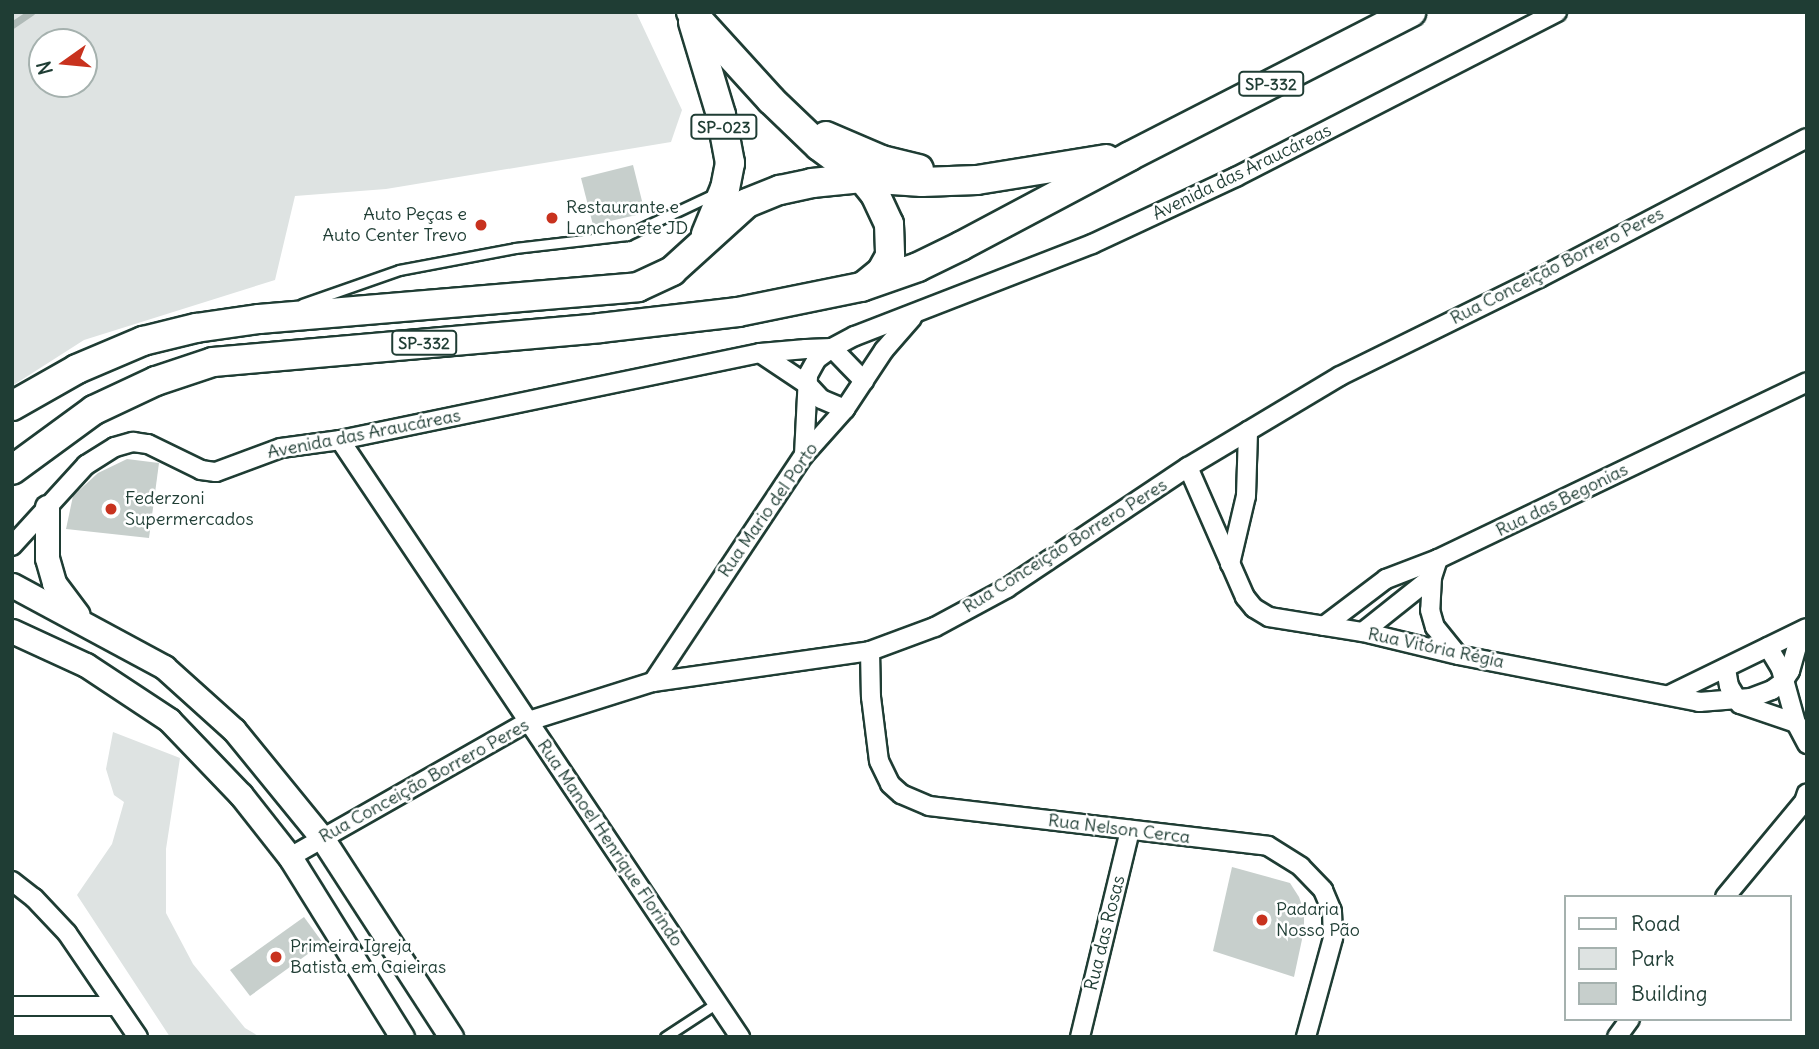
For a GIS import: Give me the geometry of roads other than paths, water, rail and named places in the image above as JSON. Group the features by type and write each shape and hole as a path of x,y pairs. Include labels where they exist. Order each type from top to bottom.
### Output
{"main road":[{"name":"SP-023","path":"690,12 771,100 819,146 862,178"},
{"name":"SP-023","path":"690,12 727,141 730,163 725,188 703,242"},
{"name":"SP-332","path":"12,470 94,410 156,381 213,362 600,328 738,312 861,288 918,267 1412,12"},
{"path":"771,100 820,133 853,149 917,169 977,180"},
{"name":"SP-332","path":"12,406 77,369 143,341 196,328 259,319 638,287 672,271 747,203 812,183 862,178 922,182 977,180 1130,156"},
{"path":"861,288 881,272 890,256 891,240 883,209 862,178"}],"street":[{"name":"Avenida das Araucáreas","path":"12,546 86,465 115,447 133,442 148,444 201,470 216,472 281,448 340,440 760,353 832,348 855,336 1091,244 1236,177 1556,12"},
{"name":"Rua Conceição Borrero Peres","path":"290,857 529,721 653,682 870,651 935,627 1007,588 1188,467 1393,346 1539,278 1807,138"},
{"name":"Rua Mario del Porto","path":"653,682 804,455 845,410 899,330 918,312"},
{"path":"804,455 811,365 832,348 864,381"},
{"path":"760,353 808,385 821,399 845,410"},
{"name":"Rua das Begonias","path":"1324,626 1386,579 1438,559 1807,382"},
{"path":"1230,564 1246,496 1248,431"},
{"name":"Rua Manoel Henrique Florindo","path":"340,440 740,1037"},
{"name":"Rua Vitória Régia","path":"1188,467 1245,597 1254,608 1269,617 1363,632 1458,655 1699,702 1737,700 1766,693 1783,682"},
{"path":"47,507 47,558 54,583 81,619"},
{"path":"1438,559 1432,577 1430,610 1435,627 1458,655"},
{"path":"1363,632 1432,577"},
{"path":"12,585 81,619 164,667 234,730 322,838 451,1037"},
{"path":"1669,695 1804,630"},
{"path":"1783,682 1797,653 1804,630"},
{"path":"12,631 86,665 169,719 241,795 290,857 402,1037"},
{"path":"1768,647 1781,669 1796,723 1807,744"},
{"name":"Rua Nelson Cerca","path":"870,651 871,697 879,761 890,784 901,794 929,806 1268,846 1301,867 1322,890 1332,911 1333,938 1306,1037"},
{"path":"1726,669 1729,686 1737,700"},
{"name":"Rua Vitória Régia","path":"1737,700 1740,704 1796,723"},
{"path":"1727,895 1804,802 1807,793"},
{"name":"Rua das Rosas","path":"1080,1037 1130,830"},
{"path":"12,881 34,898 67,933 138,1037"},
{"path":"12,1006 116,1006"},
{"path":"1617,1037 1629,1021"}],"lane":[{"path":"259,319 399,270 515,248 627,235 725,188"},
{"path":"665,1037 717,1003"}],"waterway":[{"path":"12,25 31,12"}],"place":[{"name":"Restaurante e Lanchonete JD","path":"552,218"},
{"name":"Auto Peças e Auto Center Trevo","path":"481,225"},
{"name":"Federzoni Supermercados","path":"111,509"},
{"name":"Padaria Nosso Pão","path":"1262,920"},
{"name":"Primeira Igreja Batista em Caieiras","path":"276,957"}]}
